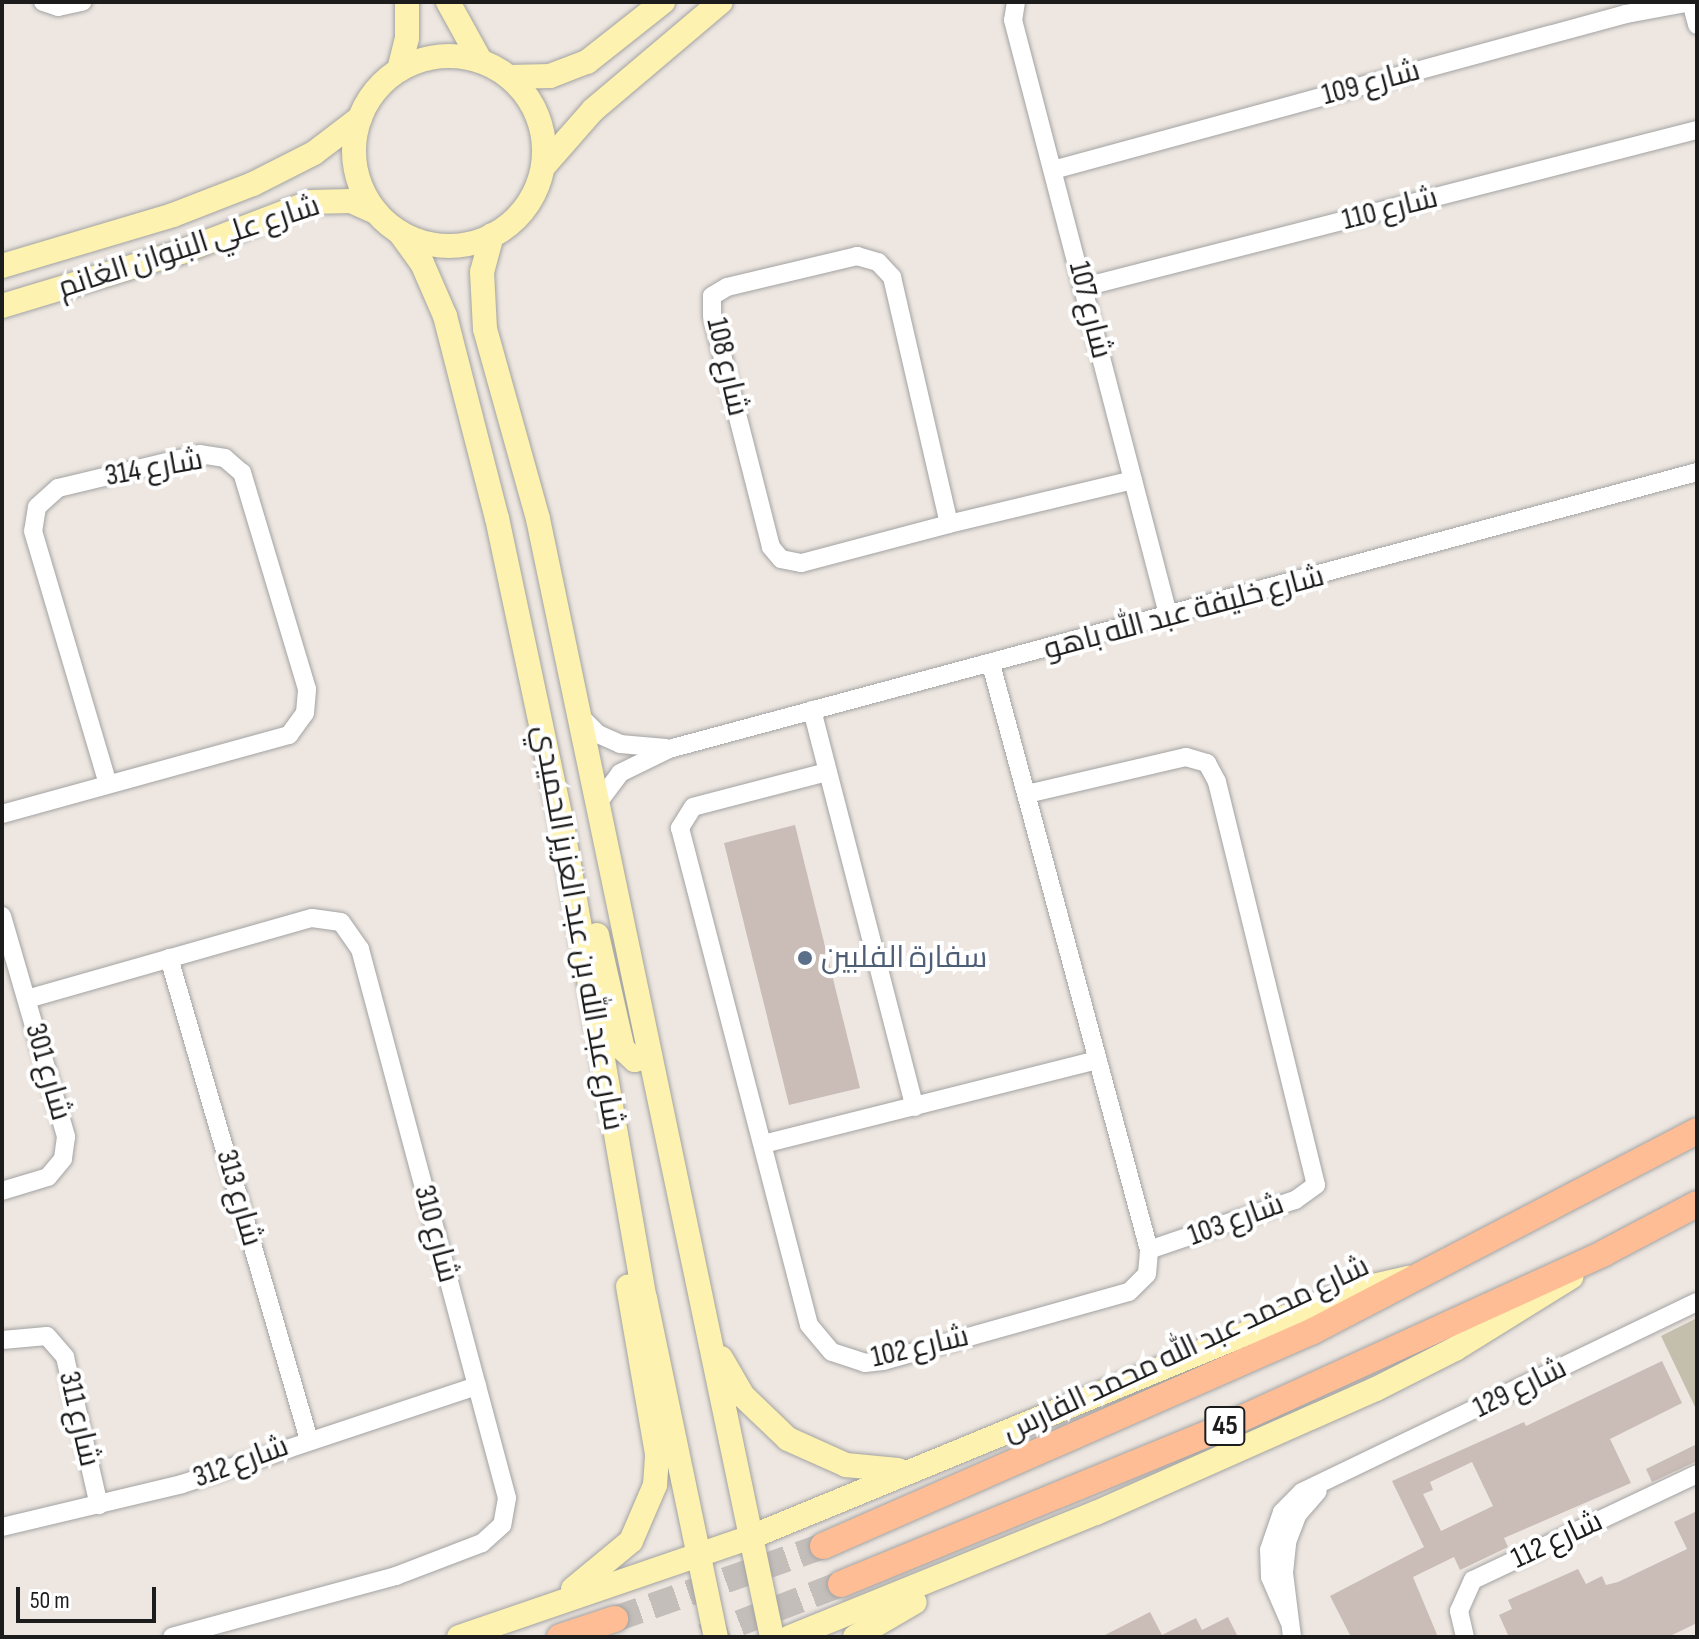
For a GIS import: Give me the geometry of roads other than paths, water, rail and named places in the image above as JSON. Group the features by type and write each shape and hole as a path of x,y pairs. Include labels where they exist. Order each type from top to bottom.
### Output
{"main road":[{"name":"شارع محمد عبد الله محمد الفارس","path":"823,1546 1300,1337 1697,1131"},
{"name":"45","path":"841,1584 1223,1427 1604,1253 1697,1204"},
{"path":"560,1637 615,1619"}],"street":[{"path":"43,2 58,7 82,2"},
{"path":"399,70 407,38 407,2"},
{"path":"448,2 480,60"},
{"path":"509,77 550,76 587,62 663,2"},
{"path":"543,167 538,118 509,77 480,60 432,57 399,70 371,95 360,118 355,167 376,212 400,233 442,246 492,235 522,212 543,167 593,110 721,2"},
{"name":"شارع 107","path":"1016,2 1013,20 1169,618"},
{"path":"1691,2 1697,25"},
{"name":"شارع 109","path":"1053,170 1611,18 1691,2"},
{"name":"شارع علي البنوان الغانم","path":"2,266 173,215 253,184 314,153 360,118"},
{"name":"شارع 110","path":"1084,287 1697,130"},
{"name":"شارع علي البنوان الغانم","path":"2,306 181,252 311,202 351,201 376,212"},
{"name":"شارع عبد الله بن عبد العزيز الحميدي","path":"400,233 431,280 450,335 497,518 561,819 625,1188 716,1637"},
{"name":"شارع عبد الله بن عبد العزيز الحميدي","path":"492,235 482,272 485,329 538,519 772,1637"},
{"name":"شارع 108","path":"949,524 892,277 878,262 857,256 727,287 712,296 712,316 771,547 781,559 801,563 1133,480"},
{"name":"شارع 314","path":"2,814 289,735 305,713 307,689 242,473 225,458 200,454 58,488 37,507 33,531 108,784"},
{"name":"شارع خليفة عبد الله باهو","path":"597,804 620,773 669,749 1169,618 1697,472"},
{"name":"شارع 103","path":"991,664 1149,1250 1295,1200 1316,1185 1217,782 1207,763 1186,757 1027,794"},
{"path":"812,710 915,1107"},
{"name":"شارع خليفة عبد الله باهو","path":"577,713 598,734 620,744 669,749"},
{"name":"شارع 102","path":"827,772 693,807 681,819 809,1325 819,1340 848,1359 883,1361 1129,1292 1147,1274 1149,1250"},
{"path":"561,819 592,913 623,1049 635,1060 649,1056"},
{"name":"شارع 301","path":"2,916 66,1148 48,1177 2,1191"},
{"name":"شارع 310","path":"27,999 312,918 341,922 360,949 507,1498 506,1517 490,1539 396,1576 172,1637"},
{"name":"شارع 313","path":"169,958 308,1438"},
{"path":"763,1144 1098,1060"},
{"path":"546,1607 621,1553 647,1515 657,1470 626,1268 625,1188"},
{"path":"790,1637 979,1562 1389,1383 1494,1326 1604,1253"},
{"path":"459,1637 751,1537 1347,1292 1410,1278"},
{"name":"شارع 129","path":"1290,1629 1268,1564 1275,1525 1302,1492 1697,1302"},
{"path":"705,1324 743,1396 788,1439 846,1465 908,1470"},
{"name":"شارع 311","path":"2,1340 47,1336 65,1357 99,1505"},
{"name":"شارع 312","path":"2,1527 182,1484 308,1438 477,1386"},
{"name":"شارع 112","path":"1465,1637 1459,1611 1473,1580 1697,1474"},
{"path":"855,1637 979,1562"}],"tunnel":[{"path":"615,1619 823,1546"},
{"path":"703,1637 841,1584"}],"place":[{"name":"سفارة الفلبين","path":"805,958"}]}
